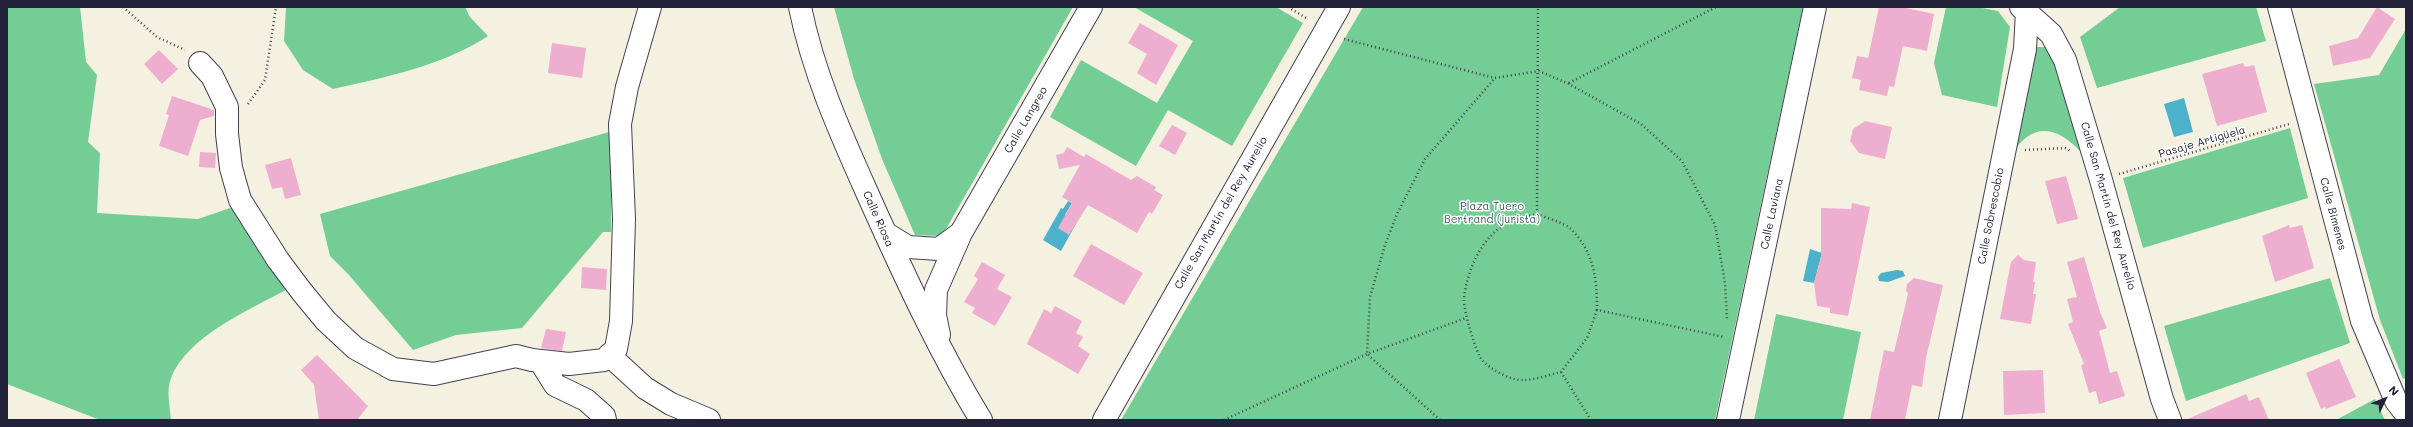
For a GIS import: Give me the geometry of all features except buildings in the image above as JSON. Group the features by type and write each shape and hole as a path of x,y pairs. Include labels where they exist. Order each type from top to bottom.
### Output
{"street":[{"path":"200,64 212,76 227,107 227,134 231,168 240,200 278,260 302,292 326,321 355,348 393,369 434,374 516,356 540,361 569,364 604,360 616,348 621,321 624,219 620,124 627,86 650,7"},
{"name":"Calle Langreo","path":"942,352 934,315 936,290 961,233 1091,7"},
{"name":"Calle San Martín del Rey Aurelio","path":"1104,420 1338,7"},
{"name":"Calle Laviana","path":"1728,420 1815,7"},
{"name":"Calle Bimenes","path":"2279,7 2307,119 2362,320 2396,401 2406,414"},
{"name":"Calle San Martín del Rey Aurelio","path":"2024,9 2051,34 2065,60 2101,180 2162,399 2170,420"},
{"name":"Calle Sobrescobio","path":"1950,420 2025,49 2024,9"},
{"name":"Calle Riosa","path":"803,12 813,60 835,122 917,304 942,352 981,420"},
{"path":"885,232 908,247 938,249 961,233"},
{"path":"609,355 645,388 671,404 709,420"},
{"path":"540,361 555,385 586,400 604,416 605,420"}],"path":[{"path":"123,7 157,37 185,50 200,64"},
{"path":"227,134 265,80 276,7"},
{"path":"1537,214 1539,71 1538,7"},
{"path":"1569,84 1716,7"},
{"path":"1326,29 1348,41 1495,78 1539,71 1569,84 1641,124 1682,161 1715,224 1725,283 1727,322"},
{"path":"1367,354 1370,297 1385,245 1397,214 1425,159 1495,78"},
{"name":"Pasaje Artigüela","path":"2101,180 2307,119"},
{"path":"2021,153 2026,149 2065,148 2072,152"},
{"path":"1537,214 1570,229 1590,256 1597,280 1597,310 1587,338 1561,372 1522,381 1499,373 1482,360 1466,318 1464,301 1469,276 1478,253 1490,237 1506,224 1537,214"},
{"path":"1597,310 1728,338 1727,330"},
{"path":"1224,420 1367,354 1466,318"},
{"path":"1367,354 1440,420"},
{"path":"1561,372 1590,420"}],"green space":[{"path":"7,7 80,7 86,62 97,75 88,142 100,153 97,213 198,219 233,207 288,289 222,325 191,349 179,363 171,378 169,399 171,420 100,420 7,384"},
{"path":"286,7 465,7 470,17 488,36 433,63 393,75 333,89 303,70 284,41"},
{"path":"834,7 1073,7 942,236 915,235 882,159 854,79"},
{"path":"1134,7 1276,7 1303,23 1232,146 1168,110 1136,166 1050,117 1081,60 1157,103 1193,41"},
{"name":"Plaza Tuero Bertrand (jurista)","path":"1363,7 1803,7 1715,420 1121,420"},
{"path":"1946,7 1977,7 1998,11 2010,27 1997,107 1942,95 1934,63"},
{"path":"2120,7 2256,7 2266,41 2097,88 2080,37"},
{"path":"2406,29 2406,378 2403,379 2380,320 2314,84 2379,75"},
{"path":"2037,47 2045,47 2051,56 2066,97 2081,152 2062,136 2053,132 2044,131 2027,137 2011,156"},
{"path":"2290,128 2308,198 2143,248 2123,178"},
{"path":"609,132 611,170 611,232 603,232 522,328 456,335 413,350 348,274 330,256 320,214"},
{"path":"2330,278 2350,343 2186,401 2164,326"},
{"path":"1776,314 1861,332 1843,420 1754,420"},
{"path":"2375,399 2385,420 2336,420"}],"water":[{"path":"2184,98 2193,132 2174,137 2164,104"},
{"path":"1068,201 1072,203 1065,215 1077,222 1061,251 1043,240 1061,208 1063,209"},
{"path":"1810,249 1822,253 1814,283 1803,281"},
{"path":"1897,270 1903,271 1905,276 1888,282 1879,281 1878,277 1881,273"}]}
